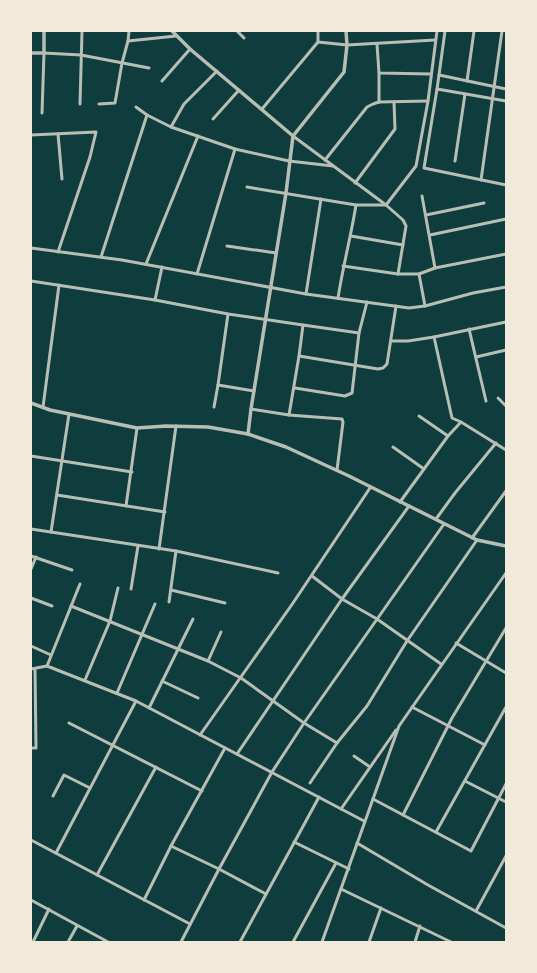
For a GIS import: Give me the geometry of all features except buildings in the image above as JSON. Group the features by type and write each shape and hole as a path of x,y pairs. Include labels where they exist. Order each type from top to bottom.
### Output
{"street":[{"path":"42,113 44,31"},
{"path":"80,104 82,31"},
{"path":"100,104 115,103 129,31"},
{"path":"172,31 190,49 293,136 404,220 406,226 398,274"},
{"path":"237,31 244,38"},
{"path":"262,109 318,42 318,31"},
{"path":"248,434 286,193 293,136 344,72 347,45 346,31"},
{"path":"386,205 416,166 428,101 437,31"},
{"path":"446,31 424,168 506,184"},
{"path":"467,81 474,31"},
{"path":"481,180 502,31"},
{"path":"128,41 176,36"},
{"path":"318,42 347,45 435,40"},
{"path":"377,44 380,73 379,102"},
{"path":"162,81 190,49"},
{"path":"31,53 82,55 149,68"},
{"path":"171,127 184,104 217,71"},
{"path":"380,73 431,74"},
{"path":"438,75 506,89"},
{"path":"436,89 506,101"},
{"path":"213,119 239,90"},
{"path":"455,161 465,94"},
{"path":"325,160 368,107 373,104 379,102 428,101"},
{"path":"355,183 395,129 394,102"},
{"path":"136,107 147,115 171,127 235,149 289,161 333,166"},
{"path":"101,257 147,115"},
{"path":"31,135 96,132 90,157 58,252"},
{"path":"58,134 62,179"},
{"path":"146,264 198,136"},
{"path":"197,274 235,149"},
{"path":"247,187 356,205 386,205"},
{"path":"422,196 435,268"},
{"path":"306,294 321,199"},
{"path":"426,215 484,203"},
{"path":"338,298 356,205"},
{"path":"430,235 506,219"},
{"path":"351,236 403,245"},
{"path":"227,246 276,253"},
{"path":"31,248 146,264 306,294 409,308 425,306 472,293 506,287"},
{"path":"343,266 398,274 419,274 435,268 506,254"},
{"path":"155,300 162,267"},
{"path":"419,274 425,306"},
{"path":"31,281 155,300 228,314 359,333"},
{"path":"43,407 59,286"},
{"path":"295,388 345,396 353,391 359,333 367,302"},
{"path":"299,356 378,370 383,368 387,364 396,306"},
{"path":"214,407 228,314"},
{"path":"391,341 408,341 434,337 506,322"},
{"path":"289,415 295,388 303,325"},
{"path":"469,329 486,401"},
{"path":"434,337 452,418 506,450"},
{"path":"476,357 506,350"},
{"path":"218,385 254,392"},
{"path":"498,398 506,406"},
{"path":"31,403 69,414 137,428 176,426 208,427 248,434 286,447 336,470 472,538 506,546"},
{"path":"251,409 289,415 342,419 343,422 336,470"},
{"path":"51,532 69,414"},
{"path":"419,416 448,436"},
{"path":"400,502 448,436 461,422"},
{"path":"160,549 176,426"},
{"path":"126,506 137,428"},
{"path":"436,519 496,443"},
{"path":"393,447 424,469"},
{"path":"31,456 132,472"},
{"path":"200,735 312,576 370,488"},
{"path":"472,538 506,490"},
{"path":"57,495 164,512"},
{"path":"237,754 342,599 409,506"},
{"path":"181,942 272,772 304,723 444,524"},
{"path":"31,529 160,549 278,573"},
{"path":"310,783 336,743 367,706 407,641 477,540"},
{"path":"131,589 138,546"},
{"path":"169,602 176,552"},
{"path":"31,556 72,570"},
{"path":"31,569 36,558"},
{"path":"341,809 506,573"},
{"path":"312,576 342,599 377,619 442,664"},
{"path":"47,666 80,584"},
{"path":"85,680 110,621 118,588"},
{"path":"171,590 225,603"},
{"path":"31,598 52,606"},
{"path":"117,693 154,604"},
{"path":"71,606 208,661 240,678 304,723 336,743"},
{"path":"149,708 194,619"},
{"path":"403,815 448,726 506,628"},
{"path":"208,661 221,632"},
{"path":"456,643 506,673"},
{"path":"31,646 51,655"},
{"path":"31,748 36,748 36,708 33,669 47,666 136,701 364,821"},
{"path":"162,681 198,698"},
{"path":"56,853 136,701"},
{"path":"412,707 485,745"},
{"path":"436,832 506,707"},
{"path":"31,708 36,708"},
{"path":"70,723 202,791"},
{"path":"322,942 399,726"},
{"path":"144,900 171,846 225,748"},
{"path":"354,756 370,767"},
{"path":"97,875 156,767"},
{"path":"53,796 64,775 90,788"},
{"path":"465,781 506,802"},
{"path":"373,799 471,851 506,784"},
{"path":"240,942 319,797"},
{"path":"31,840 190,924"},
{"path":"294,842 349,869"},
{"path":"357,843 428,885 506,928"},
{"path":"171,846 266,894"},
{"path":"476,911 506,856"},
{"path":"293,942 336,863"},
{"path":"342,889 451,942"},
{"path":"31,900 108,942"},
{"path":"370,942 381,908"},
{"path":"33,942 50,910"},
{"path":"68,942 77,926"},
{"path":"414,942 420,926"}]}
